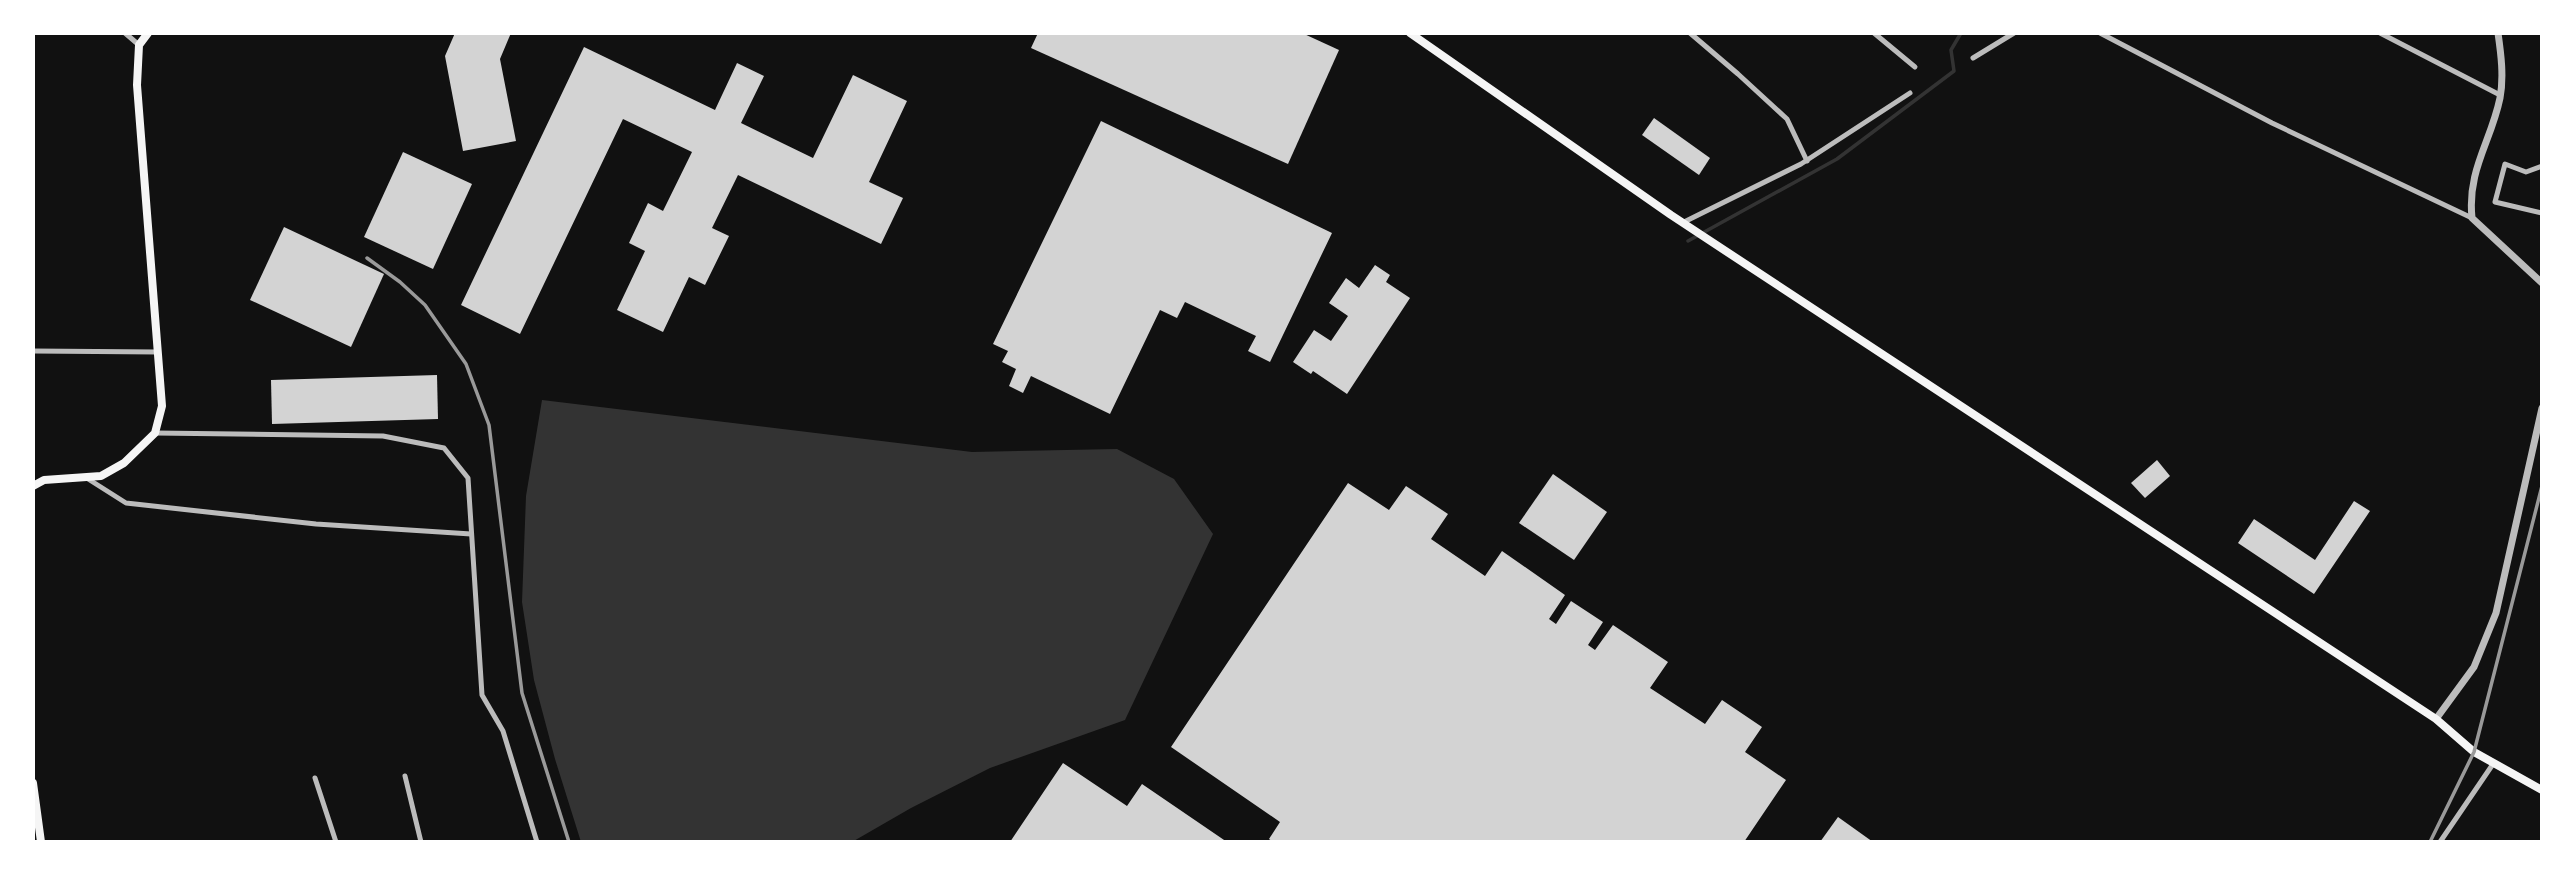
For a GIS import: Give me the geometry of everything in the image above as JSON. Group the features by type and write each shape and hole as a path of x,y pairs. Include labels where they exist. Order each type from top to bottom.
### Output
{"main road":[{"path":"34,484 44,480 101,476 124,463 155,433 162,405 137,85 139,45 148,33"},
{"path":"1410,33 1694,230 2436,719 2474,752 2542,790"},
{"path":"33,783 41,842"}],"street":[{"path":"125,33 139,45"},
{"path":"1690,33 1787,119 1807,161"},
{"path":"1874,33 1915,66"},
{"path":"1972,58 2014,33"},
{"path":"2100,33 2272,123 2472,218 2542,283"},
{"path":"2379,33 2500,95"},
{"path":"2472,218 2470,198 2473,178 2500,95 2501,59 2498,33"},
{"path":"1684,222 1807,161 1910,93"},
{"path":"2542,166 2526,172 2505,164 2495,202 2542,213"},
{"path":"33,351 158,352"},
{"path":"2436,719 2446,710 2474,667 2496,612 2542,408"},
{"path":"155,433 383,436 444,448 468,478 482,695 503,731 537,842"},
{"path":"85,477 126,503 316,524 471,534"},
{"path":"2440,842 2493,764"},
{"path":"405,776 421,842"},
{"path":"315,778 336,842"}],"shaded area":[{"path":"542,400 972,452 1117,449 1174,479 1213,534 1125,720 990,768 852,842 581,842 534,680 522,602 526,496"}],"building":[{"path":"455,33 511,33 500,59 516,141 463,151 445,56"},
{"path":"1038,33 1302,33 1339,50 1288,164 1031,48"},
{"path":"584,47 715,110 737,63 764,76 741,123 813,158 853,75 907,101 869,182 903,198 881,244 738,175 712,228 729,236 705,285 689,277 663,332 617,310 645,251 629,243 648,203 663,211 692,152 623,119 520,334 461,305"},
{"path":"1654,118 1710,158 1699,175 1642,135"},
{"path":"1101,121 1332,233 1270,362 1248,351 1256,336 1185,302 1177,318 1160,310 1110,414 1031,376 1023,393 1009,386 1016,369 1002,362 1008,351 993,344"},
{"path":"403,152 472,184 433,269 364,237"},
{"path":"284,227 384,274 351,347 250,300"},
{"path":"1375,265 1390,275 1386,282 1410,298 1347,394 1313,371 1311,374 1293,362 1314,330 1331,341 1348,316 1329,303 1346,278 1359,288"},
{"path":"437,375 438,419 272,424 271,380"},
{"path":"2157,460 2170,476 2145,498 2131,483"},
{"path":"1553,474 1607,512 1574,560 1519,523"},
{"path":"1348,483 1389,510 1406,486 1448,514 1431,539 1485,576 1502,551 1565,595 1549,619 1556,624 1571,601 1603,622 1588,645 1595,650 1613,625 1668,662 1650,688 1705,724 1722,700 1762,727 1745,752 1786,780 1744,842 1273,842 1269,839 1280,822 1171,747"},
{"path":"2354,501 2370,511 2314,594 2238,543 2254,519 2315,560"},
{"path":"1063,763 1127,806 1142,784 1227,842 1010,842"},
{"path":"1838,817 1873,842 1820,842"}],"waterway":[{"path":"1688,241 1837,159 1954,71 1951,50 1961,33"}],"railway":[{"path":"367,258 400,282 425,305 466,364 489,425 522,693 569,842"},
{"path":"2430,842 2474,752 2542,486"}]}
